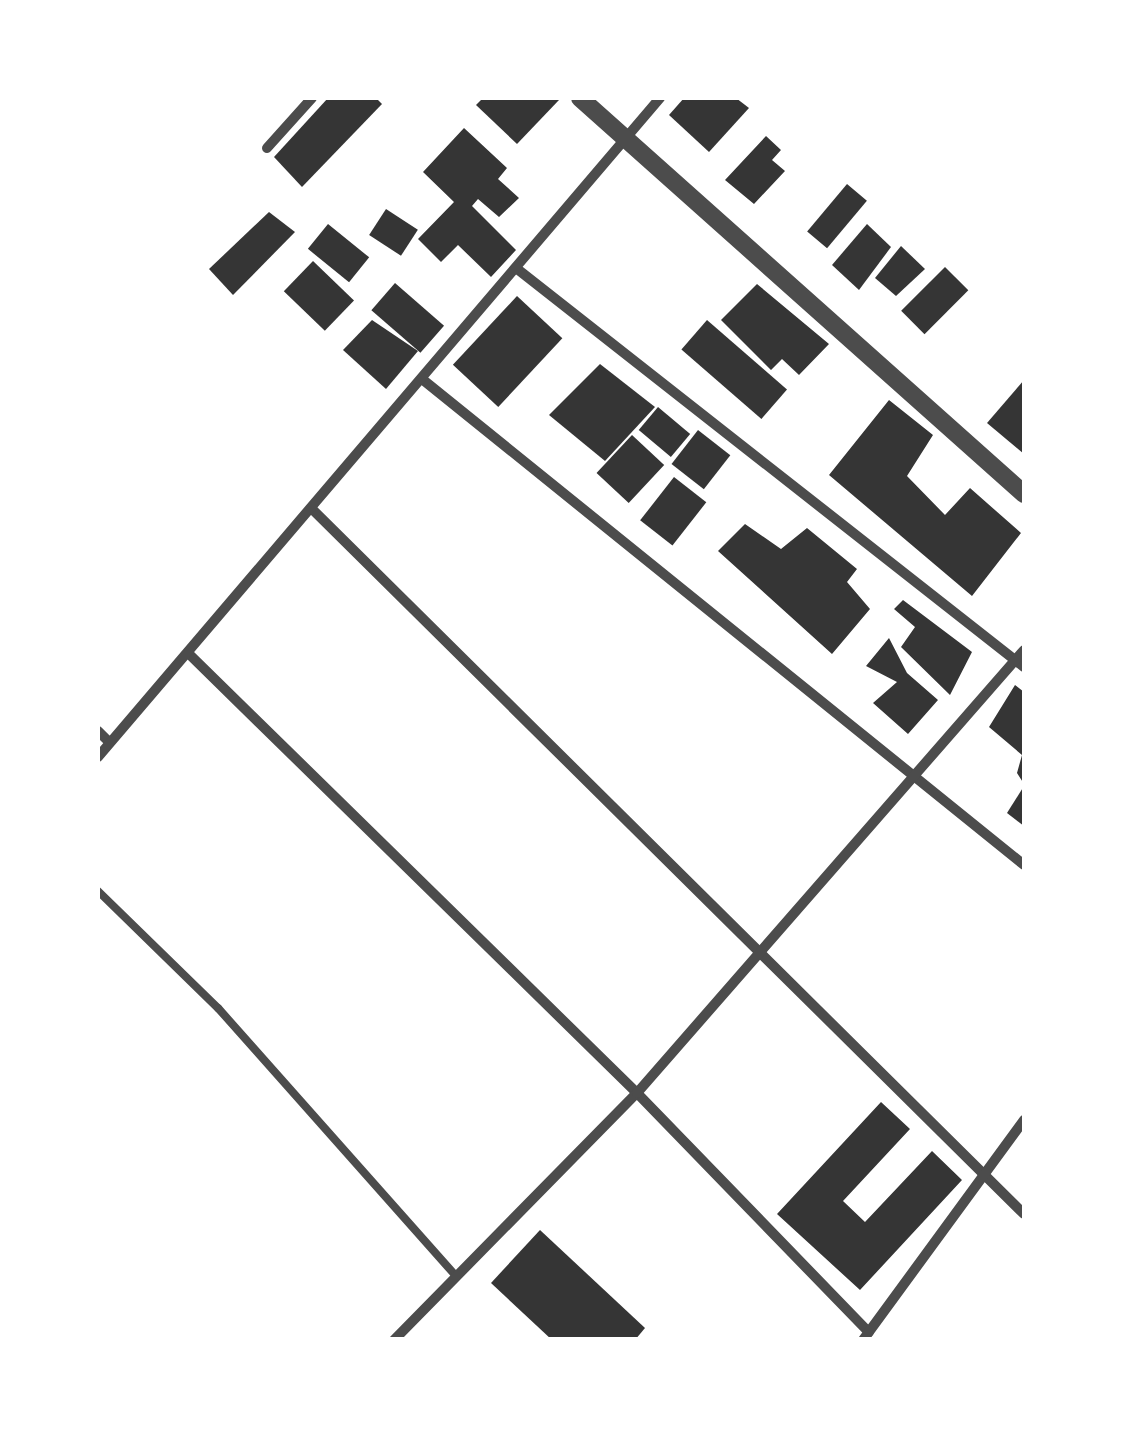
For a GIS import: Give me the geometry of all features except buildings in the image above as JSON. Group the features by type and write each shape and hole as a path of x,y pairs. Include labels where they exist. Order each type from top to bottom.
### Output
{"street":[{"path":"267,148 312,98"},
{"path":"580,98 1024,494"},
{"path":"98,757 660,98"},
{"path":"516,268 1020,663"},
{"path":"422,379 1024,865"},
{"path":"312,508 1024,1214"},
{"path":"394,1340 637,1093 912,775 1020,663 1024,650"},
{"path":"189,654 637,1093 866,1336 1024,1120"},
{"path":"98,730 110,742"}],"lane":[{"path":"98,891 218,1008 456,1276"}]}
